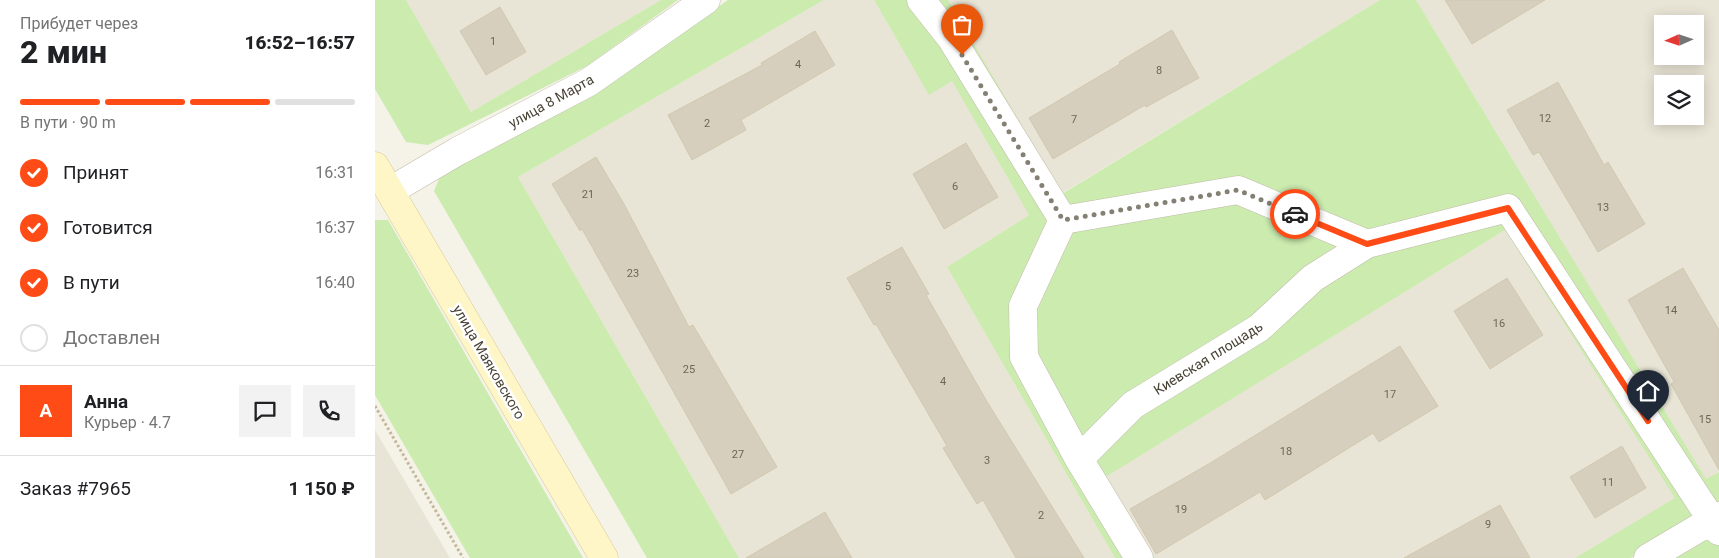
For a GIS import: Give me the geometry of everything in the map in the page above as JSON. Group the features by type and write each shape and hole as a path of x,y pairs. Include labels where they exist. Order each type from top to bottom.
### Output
{"main road":[{"name":"улица Маяковского","path":"375,166 604,558"}],"street":[{"name":"улица 8 Марта","path":"390,191 458,151 589,82 706,0"},
{"path":"921,0 951,38 1063,220"},
{"path":"1063,220 1238,190 1367,244"},
{"name":"Киевская площадь","path":"1079,459 1133,405 1259,328 1313,278 1367,244 1508,208 1717,522"},
{"path":"1063,220 1023,306 1023,357 1079,459 1139,558"},
{"path":"1648,558 1717,522"}],"path":[{"path":"375,406 463,558"}],"shaded area":[{"path":"406,0 661,0 471,112"},
{"path":"824,0 874,0 929,94 952,80 1029,215 947,267 1115,558 739,558 518,177"},
{"path":"948,0 1380,0 1061,194"},
{"path":"1416,0 1719,0 1719,472 1706,480"},
{"path":"1505,230 1676,498 1575,558 1155,558 1103,478"},
{"path":"375,430 450,558 375,558"}],"green space":[{"path":"375,0 406,0 471,112 661,0 678,0 587,66 428,145 406,142 375,89"},
{"path":"728,0 824,0 518,177 739,558 647,558 434,191 441,174 593,95"},
{"path":"874,0 911,0 1053,218 1014,304 1131,558 1115,558 947,267 1029,215 952,81 929,95"},
{"path":"934,0 948,0 1062,194 1380,0 1416,0 1706,479 1719,472 1719,506 1716,507 1511,198 1366,235 1240,182 1065,211"},
{"path":"1234,198 1350,244 1253,324 1080,443 1032,354 1031,307 1068,226"},
{"path":"1504,217 1702,515 1631,558 1575,558 1675,498 1505,230 1104,478 1155,558 1147,558 1086,460 1135,413 1369,251"},
{"path":"375,220 388,220 583,558 470,558 375,395"},
{"path":"1711,530 1719,543 1719,558 1664,558"}],"building":[{"path":"1445,0 1545,0 1472,44"},
{"path":"500,7 526,52 486,75 460,31"},
{"path":"1172,30 1199,78 1146,107 1145,105 1053,159 1029,118 1120,64 1119,62"},
{"path":"815,31 835,65 741,120 746,130 692,160 668,115 762,65 761,63"},
{"path":"1558,82 1604,165 1608,162 1645,224 1598,252 1539,152 1533,155 1507,110"},
{"path":"966,143 998,197 944,229 913,174"},
{"path":"596,157 624,204 689,327 693,325 777,467 731,494 582,229 580,231 552,184"},
{"path":"902,247 929,294 926,295 986,400 1084,558 1016,558 983,500 977,504 943,448 947,446 847,278"},
{"path":"1683,268 1719,330 1719,470 1671,384 1674,382 1628,300"},
{"path":"1507,278 1543,335 1490,369 1454,311"},
{"path":"1400,346 1438,406 1379,442 1373,433 1265,500 1260,492 1156,554 1130,509 1207,465"},
{"path":"1622,446 1646,488 1595,518 1570,477"},
{"path":"1500,505 1530,558 1404,558"},
{"path":"825,512 852,558 746,558"}],"way so far":[{"path":"962,55 1063,220 1238,190 1295,214"}],"route":[{"path":"1295,214 1367,244 1508,208 1648,421"}]}
